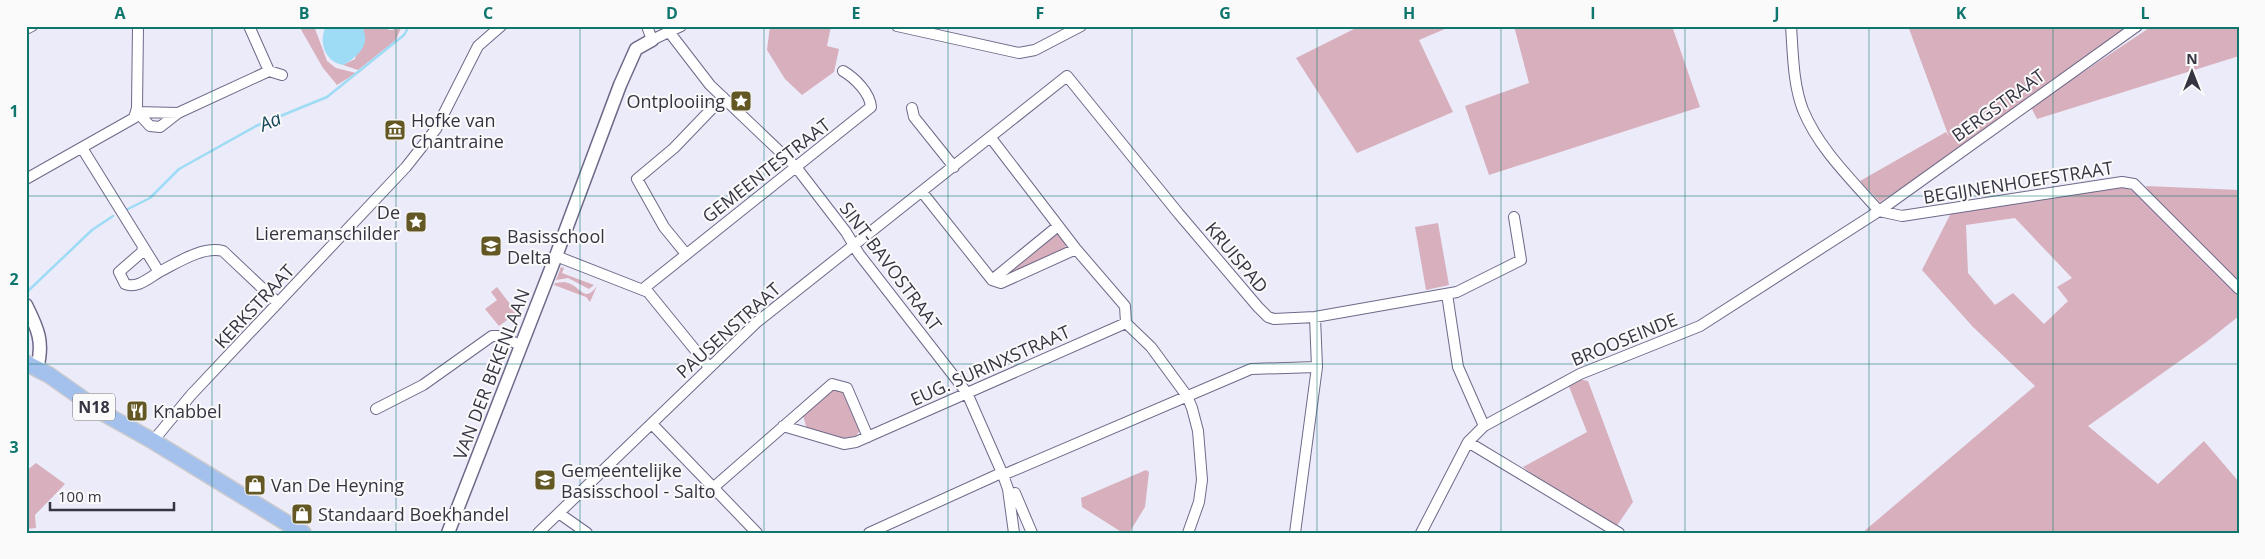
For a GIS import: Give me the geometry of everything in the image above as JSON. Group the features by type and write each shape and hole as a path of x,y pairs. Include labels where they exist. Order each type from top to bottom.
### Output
{"main road":[{"name":"N18","path":"32,366 103,413 153,441 304,533"}],"street":[{"path":"26,29 32,26"},
{"path":"26,179 130,121 137,112 138,26"},
{"path":"249,26 269,71"},
{"name":"KERKSTRAAT","path":"153,441 191,395 406,167 436,129 478,46 501,26"},
{"path":"647,26 652,40 670,33 681,26"},
{"path":"897,26 1019,53 1035,50 1081,26"},
{"path":"1791,26 1796,80 1804,111 1821,143 1879,212"},
{"name":"BERGSTRAAT","path":"1879,212 2137,26"},
{"name":"SINT-BAVOSTRAAT","path":"670,33 695,68 796,167 854,244 859,254 967,393 1008,489 1014,533"},
{"name":"VAN DER BEKENLAAN","path":"448,533 556,256 620,85 636,49 652,40"},
{"path":"137,112 152,128 160,127 178,113 269,71 282,75"},
{"name":"GEMEENTESTRAAT","path":"643,289 871,108 868,97 853,76 843,71"},
{"name":"PAUSENSTRAAT","path":"538,533 560,514 757,322 1067,76"},
{"name":"KRUISPAD","path":"1067,76 1179,214 1268,317 1274,319 1315,317 1447,294 1466,288 1521,260 1514,217"},
{"path":"686,254 664,227 637,179 674,148 723,97"},
{"path":"912,108 914,117 954,166"},
{"path":"137,112 178,113"},
{"path":"991,138 1076,249 1125,306 1126,323 1152,347 1187,396 1198,431 1202,464 1199,502 1188,533"},
{"path":"82,148 159,272"},
{"name":"BEGIJNENHOEFSTRAAT","path":"1879,212 1902,216 2122,182 2128,183 2138,187 2239,290"},
{"path":"922,192 992,280 1001,283 1076,249"},
{"name":"BROOSEINDE","path":"1422,533 1468,442 1484,426 1580,374 1700,326 1879,212"},
{"path":"992,280 1058,226"},
{"path":"143,247 142,252 119,272 125,284 130,286 140,284 159,272 197,254 216,249 223,251 278,303"},
{"path":"556,256 643,289 652,296 709,367"},
{"path":"1447,294 1458,368 1484,426"},
{"path":"26,305 41,345 32,366"},
{"path":"1295,533 1318,367 1315,317"},
{"name":"EUG. SURINXSTRAAT","path":"783,426 844,444 856,442 1126,323"},
{"path":"376,409 423,385 492,336 500,336 520,345"},
{"path":"869,533 999,474 1003,475 1251,369 1318,367"},
{"path":"714,487 826,387 832,384 839,384 850,393 868,437"},
{"path":"652,424 757,533"},
{"path":"1468,442 1619,533"},
{"path":"1015,493 1032,533"},
{"path":"560,514 587,533"}],"shaded area":[{"path":"299,26 314,26 327,61 336,68 356,73 337,85 323,68"},
{"path":"361,26 385,26 389,30 393,30 398,26 401,28 396,40 358,70 343,65 355,59 364,31"},
{"path":"770,26 831,26 827,46 839,49 834,72 802,95 785,79 767,50"},
{"path":"1360,26 1452,26 1419,40 1453,112 1357,153 1296,58"},
{"path":"1514,26 1672,26 1700,107 1489,175 1465,106 1529,83"},
{"path":"1908,26 2127,26 1955,153 1880,202 1860,181 1946,132 1949,137"},
{"path":"2152,26 2239,26 2239,56 2037,119 2031,107"},
{"path":"2122,186 2135,192 2226,278 2239,294 2239,316 2205,343 2088,426 2158,484 2204,441 2239,482 2239,533 1862,533 2035,386 1973,327 1922,270 1951,213","holes":["2015,218 2072,278 2057,287 2068,301 2044,324 2013,293 1995,305 1968,273 1966,225"]},
{"path":"2146,186 2239,190 2239,282 2149,192"},
{"path":"1438,223 1449,285 1426,290 1415,227"},
{"path":"1058,235 1066,242 1065,251 1004,279 1002,275 1052,236"},
{"path":"561,267 564,268 562,273 594,285 589,289 568,278 556,280"},
{"path":"564,282 585,294 588,294 597,286 590,302 586,297 554,285 555,283"},
{"path":"497,287 517,313 499,326 485,309 497,300 491,292"},
{"path":"1578,379 1588,381 1633,502 1616,527 1566,499 1523,467 1587,432 1568,384"},
{"path":"835,388 843,391 861,427 858,434 852,438 837,438 807,429 803,416"},
{"path":"36,463 65,484 35,515 36,528 26,529 26,471"},
{"path":"1146,470 1149,472 1145,507 1129,533 1123,533 1082,507 1081,498"}],"water":[{"path":"326,26 361,26 365,38 362,49 343,65 332,60 323,45"}],"waterway":[{"name":"Aa","path":"126,210 150,198 179,169 256,126 327,97 404,35 409,26"},
{"name":"Aa","path":"28,291 92,230 113,216"}],"place":[{"name":"Ontplooiing","path":"741,101"},
{"name":"Hofke van Chantraine","path":"395,130"},
{"name":"De Lieremanschilder","path":"416,222"},
{"name":"Basisschool Delta","path":"491,246"},
{"name":"Knabbel","path":"137,411"},
{"name":"Gemeentelijke Basisschool - Salto","path":"545,480"},
{"name":"Van De Heyning","path":"255,485"},
{"name":"Standaard Boekhandel","path":"302,514"}]}
